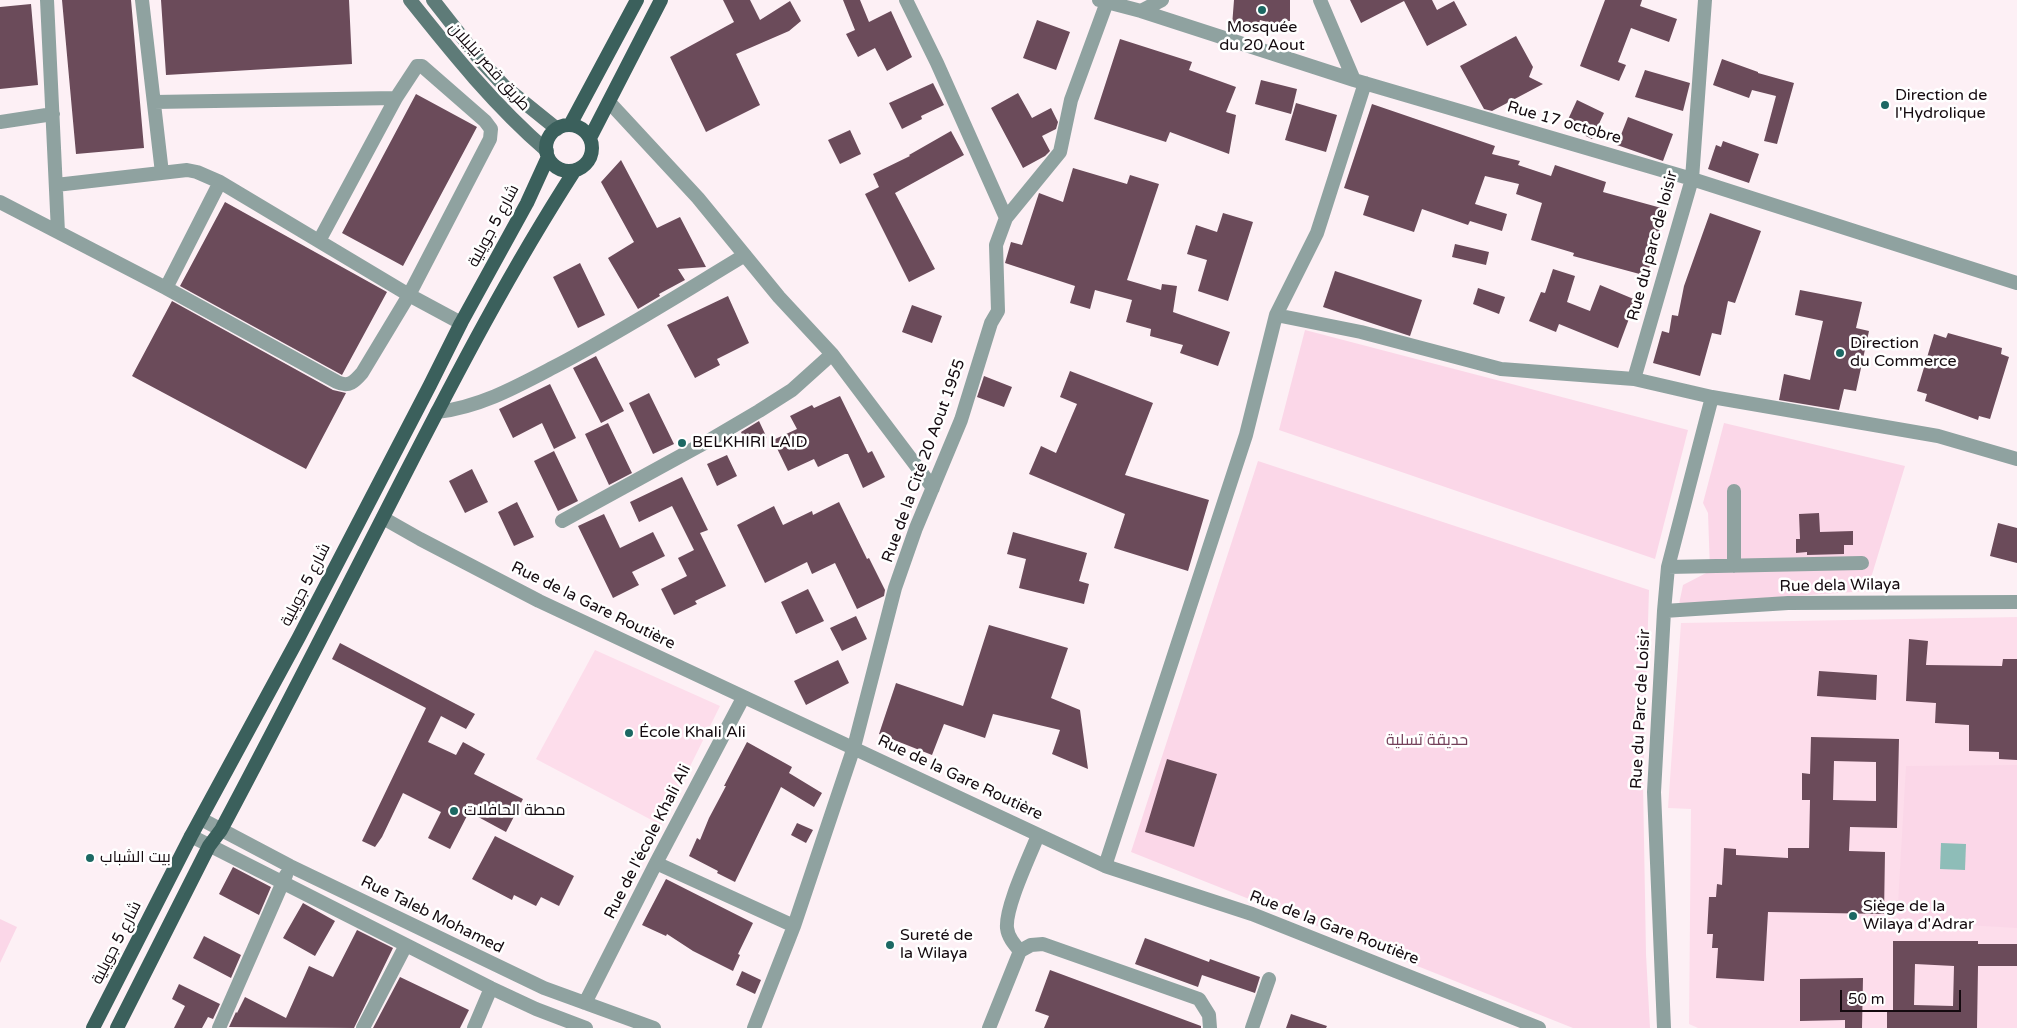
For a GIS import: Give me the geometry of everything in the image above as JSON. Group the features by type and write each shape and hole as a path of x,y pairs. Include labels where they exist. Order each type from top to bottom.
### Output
{"main road":[{"name":"طريق قصر تيليلان","path":"410,0 487,94 515,124 548,154"},
{"name":"طريق قصر تيليلان","path":"433,0 480,60 506,87 564,127"},
{"path":"576,170 562,170 552,162 548,154 549,138 564,127 637,0"},
{"path":"590,138 661,0"},
{"path":"117,1028 209,846 221,830 282,716 475,338 538,228 576,170 587,162 590,156 592,150 590,138 584,130 564,127"},
{"name":"شارع 5 جويلية","path":"94,1028 191,836 421,403 460,323 527,203 548,154"}],"street":[{"path":"47,0 58,232"},
{"path":"142,0 162,172"},
{"path":"906,0 1006,218"},
{"path":"1141,11 1162,0"},
{"path":"1105,866 1246,435 1276,315 1317,233 1360,81 1320,0"},
{"name":"Rue du parc de loisir","path":"1634,380 1692,178 1705,0"},
{"name":"Rue de la Cité 20 Aout 1955","path":"754,1028 794,926 854,747 895,588 916,528 961,420 992,323 998,311 996,245 1006,218 1060,152 1071,100 1103,1"},
{"name":"Rue 17 octobre","path":"1103,1 1141,11 1360,81 1692,178 2017,283"},
{"path":"0,202 166,288 338,382 347,385 354,382 362,373 409,295 490,139 491,129 485,121 421,65 416,66 396,98 319,241"},
{"path":"154,102 396,98"},
{"path":"609,102 698,198 780,297 832,354 934,488"},
{"path":"0,122 52,114"},
{"path":"56,185 162,172 187,170 197,172 220,182 409,295 460,323"},
{"path":"166,288 220,182"},
{"path":"437,412 456,410 495,398 596,345 745,256"},
{"path":"1276,315 1361,332 1501,369 1634,380 1712,397 1938,436 2017,459"},
{"path":"562,521 759,411 792,390 832,354"},
{"name":"Rue du Parc de Loisir","path":"1664,1028 1654,792 1664,611 1668,567 1712,397"},
{"path":"1734,491 1734,566"},
{"name":"Rue de la Gare Routière","path":"383,518 420,540 540,600 743,698 854,747 1105,866 1252,914 1539,1028"},
{"path":"1668,567 1862,564"},
{"name":"Rue dela Wilaya","path":"1664,611 1788,603 2017,602"},
{"name":"Rue de l'école Khali Ali","path":"585,1003 656,862 743,698"},
{"name":"Rue Taleb Mohamed","path":"201,819 290,866 544,988 654,1028"},
{"path":"1020,951 1011,941 1007,929 1007,914 1038,835"},
{"path":"191,836 491,988 536,1009 586,1028"},
{"path":"656,862 794,926"},
{"path":"219,1028 290,866"},
{"path":"989,1028 1020,951 1031,945 1043,944 1199,999 1209,1015 1210,1028"},
{"path":"363,1028 406,945"},
{"path":"1252,1028 1269,979"},
{"path":"474,1028 491,988"},
{"path":"536,1009 544,988"}],"shaded area":[{"name":"Siège de la Wilaya d'Adrar","path":"2017,617 2017,1028 1698,1028 1689,1024 1691,809 1668,808 1681,623"},
{"name":"École Khali Ali","path":"595,650 720,706 661,825 536,759"},
{"path":"1941,843 1966,844 1965,870 1940,869"}],"green space":[{"path":"1305,330 1688,430 1655,559 1279,430"},
{"path":"1724,423 1905,466 1867,591 1679,604 1683,585 1710,571 1708,513 1703,503"},
{"name":"حديقة تسلية","path":"1258,461 1649,590 1643,783 1646,954 1650,1028 1573,1028 1131,852"},
{"path":"2017,765 2017,928 1897,921 1906,766"},
{"path":"0,919 17,927 0,963"}],"building":[{"path":"62,0 131,0 144,148 76,154"},
{"path":"161,0 349,0 352,64 166,75"},
{"path":"723,0 750,0 760,20 790,1 801,21 789,31 736,54 760,105 706,132 670,57 734,22"},
{"path":"843,0 860,0 869,22 891,11 912,57 887,71 875,48 858,57 846,34 855,30"},
{"name":"Mosquée du 20 Aout","path":"1234,0 1290,0 1290,21 1281,21 1278,25 1260,20 1258,27 1232,26"},
{"path":"1350,0 1432,0 1437,10 1454,1 1467,25 1427,46 1404,1 1361,23"},
{"path":"1605,0 1642,0 1640,6 1677,19 1669,42 1631,28 1618,62 1626,65 1619,81 1580,66"},
{"path":"31,4 38,85 0,89 0,7"},
{"path":"1037,20 1070,32 1056,70 1023,58"},
{"path":"1516,36 1533,67 1529,77 1543,84 1492,111 1484,109 1460,66"},
{"path":"1120,39 1192,62 1189,70 1236,87 1226,112 1236,115 1229,154 1170,132 1166,142 1094,119"},
{"path":"1722,59 1758,73 1794,83 1777,144 1764,141 1776,96 1752,90 1749,98 1713,85"},
{"path":"1645,70 1690,83 1683,111 1635,97"},
{"path":"1261,80 1297,89 1291,114 1255,104"},
{"path":"933,83 944,105 921,116 922,119 902,129 889,103"},
{"path":"1018,93 1032,118 1051,108 1058,122 1056,129 1042,136 1050,151 1045,156 1023,168 991,108"},
{"path":"416,94 477,127 403,266 342,233"},
{"path":"1577,100 1604,113 1592,139 1565,126"},
{"path":"1296,103 1337,115 1326,152 1285,140"},
{"path":"1372,104 1495,146 1492,154 1520,161 1518,165 1551,176 1555,165 1606,182 1603,192 1665,209 1647,276 1573,256 1574,253 1531,240 1542,203 1516,194 1519,184 1485,176 1475,204 1507,214 1502,231 1470,221 1468,225 1422,209 1414,232 1363,215 1369,196 1344,188"},
{"path":"1628,117 1673,134 1663,161 1617,145"},
{"path":"850,130 861,154 840,164 828,140"},
{"path":"951,131 964,155 895,193 935,269 909,282 865,194 879,187 873,174 910,156"},
{"path":"1723,141 1759,154 1749,183 1708,169 1716,145 1721,147"},
{"path":"621,160 657,228 680,217 706,267 678,269 685,280 659,294 660,296 638,309 608,258 634,242 601,182"},
{"path":"1073,168 1127,184 1130,175 1159,184 1127,280 1161,290 1162,284 1177,286 1173,312 1230,332 1218,366 1180,353 1183,345 1150,336 1151,329 1126,322 1132,300 1095,290 1090,309 1070,303 1075,286 1005,263 1011,242 1022,245 1039,193 1063,202"},
{"path":"225,202 387,292 342,375 180,286"},
{"path":"1223,213 1253,222 1228,301 1198,291 1207,260 1187,254 1196,225 1217,232"},
{"path":"1710,213 1761,231 1735,303 1728,301 1721,335 1712,333 1700,376 1653,363 1662,331 1669,333 1672,315 1678,316 1684,286"},
{"path":"1455,244 1489,252 1486,265 1452,257"},
{"path":"580,263 605,315 578,328 553,277"},
{"path":"1553,269 1575,276 1567,302 1590,311 1600,285 1636,300 1618,348 1559,324 1556,332 1529,321 1541,292 1545,293"},
{"path":"1335,271 1422,300 1410,336 1323,307"},
{"path":"1478,288 1505,297 1499,314 1473,304"},
{"name":"Direction du Commerce","path":"1800,290 1862,302 1856,328 1869,331 1856,391 1844,389 1839,410 1779,400 1784,374 1810,380 1823,321 1795,315"},
{"path":"728,296 749,343 717,359 720,365 695,378 667,325"},
{"path":"172,301 333,390 346,393 306,469 132,376"},
{"path":"912,305 942,316 932,343 902,332"},
{"path":"1948,333 2002,348 2001,354 2009,357 1990,419 1979,416 1978,420 1925,401 1927,394 1917,391 1934,334 1946,338"},
{"path":"596,356 624,411 601,423 573,368"},
{"path":"1070,371 1153,403 1125,475 1209,500 1188,571 1114,548 1125,514 1029,474 1041,446 1056,453 1077,404 1060,397"},
{"path":"984,376 1012,387 1004,407 977,397"},
{"path":"550,384 576,438 554,449 542,423 513,438 499,409"},
{"path":"649,393 674,444 653,454 629,403"},
{"path":"840,396 868,453 872,451 885,477 863,488 848,454 818,467 814,459 788,471 773,440 797,429 790,416 812,405 814,408"},
{"path":"759,421 767,438 748,447 741,432"},
{"path":"608,423 632,473 609,485 585,434"},
{"path":"554,451 578,501 558,511 534,461"},
{"path":"727,455 737,476 717,486 707,464"},
{"path":"472,469 488,502 465,513 449,481"},
{"path":"682,477 708,530 700,533 726,586 695,601 697,604 674,615 661,589 687,576 678,558 694,550 672,506 639,522 630,502"},
{"path":"517,502 534,537 514,546 498,512"},
{"path":"839,502 867,559 869,558 885,590 884,596 857,609 835,563 812,574 807,562 765,583 737,525 774,506 783,525 812,511 813,515"},
{"path":"1819,513 1820,532 1853,531 1853,545 1844,545 1844,554 1807,555 1807,552 1796,553 1796,539 1800,539 1799,514"},
{"path":"604,514 620,548 653,532 665,556 632,572 639,585 613,598 578,526"},
{"path":"1998,523 2017,528 2017,563 1990,556"},
{"path":"1013,532 1087,553 1079,581 1089,584 1084,604 1019,588 1026,559 1007,554"},
{"path":"808,589 824,621 796,634 781,602"},
{"path":"856,616 867,639 842,651 830,628"},
{"path":"989,625 1068,648 1051,698 1080,710 1088,769 1052,754 1060,730 993,714 985,738 944,724 932,755 879,734 896,683 963,706"},
{"path":"1909,639 1928,641 1926,665 2002,666 2003,659 2017,659 2017,760 1999,759 1999,752 1969,751 1969,725 1935,723 1936,703 1906,701"},
{"path":"340,643 475,714 466,729 441,716 428,742 456,755 463,742 485,754 474,774 523,799 506,832 469,812 450,849 428,838 441,812 403,793 382,837 375,847 362,841 426,708 332,659"},
{"path":"838,660 849,683 806,705 794,681"},
{"path":"1819,671 1877,675 1876,700 1817,696"},
{"path":"1811,737 1899,739 1897,828 1850,827 1849,851 1885,852 1884,914 1768,912 1764,981 1716,978 1718,948 1712,948 1713,934 1707,934 1709,897 1716,897 1717,884 1722,885 1724,848 1736,849 1736,855 1788,858 1788,848 1809,848 1810,800 1802,800 1802,773 1810,774","holes":["1834,761 1876,762 1876,801 1833,800"]},
{"path":"747,742 792,767 789,773 822,793 814,807 781,787 735,882 689,856 697,838 700,840 726,786 724,786"},
{"path":"1167,759 1217,774 1194,847 1145,832"},
{"path":"797,823 813,830 806,843 791,835"},
{"path":"495,836 574,876 559,906 541,897 536,906 514,895 512,900 472,879"},
{"path":"233,867 271,887 259,915 219,894"},
{"path":"666,879 753,923 738,954 740,955 733,971 693,951 667,934 666,936 642,925"},
{"path":"303,903 335,921 315,956 283,938"},
{"path":"357,930 393,948 354,1028 229,1027 245,997 286,1018 309,966 333,977"},
{"path":"204,936 241,955 231,978 193,958"},
{"path":"1145,938 1209,962 1210,959 1260,977 1255,993 1202,975 1198,987 1135,964"},
{"path":"1893,941 1978,941 1978,944 2017,944 2017,966 1978,966 1977,1028 1887,1028 1887,1012 1893,1012","holes":["1915,964 1954,966 1953,1006 1914,1005"]},
{"path":"1050,970 1201,1026 1201,1028 1044,1028 1049,1016 1035,1011"},
{"path":"742,971 761,980 755,994 736,985"},
{"path":"400,977 469,1010 460,1028 373,1028"},
{"path":"1863,978 1862,1028 1845,1028 1845,1020 1800,1021 1800,979"},
{"path":"179,984 220,1004 213,1019 208,1017 202,1028 174,1028 185,1006 172,999"},
{"path":"1291,1014 1327,1026 1326,1028 1286,1028"}],"place":[{"name":"Mosquée du 20 Aout","path":"1262,10"},
{"name":"Direction de l'Hydrolique","path":"1885,105"},
{"name":"Direction du Commerce","path":"1840,353"},
{"name":"BELKHIRI LAID","path":"682,443"},
{"name":"École Khali Ali","path":"629,733"},
{"name":"محطة الحافلات","path":"454,811"},
{"name":"بيت الشباب","path":"90,858"},
{"name":"Siège de la Wilaya d'Adrar","path":"1853,916"},
{"name":"Sureté de la Wilaya","path":"890,945"}]}
